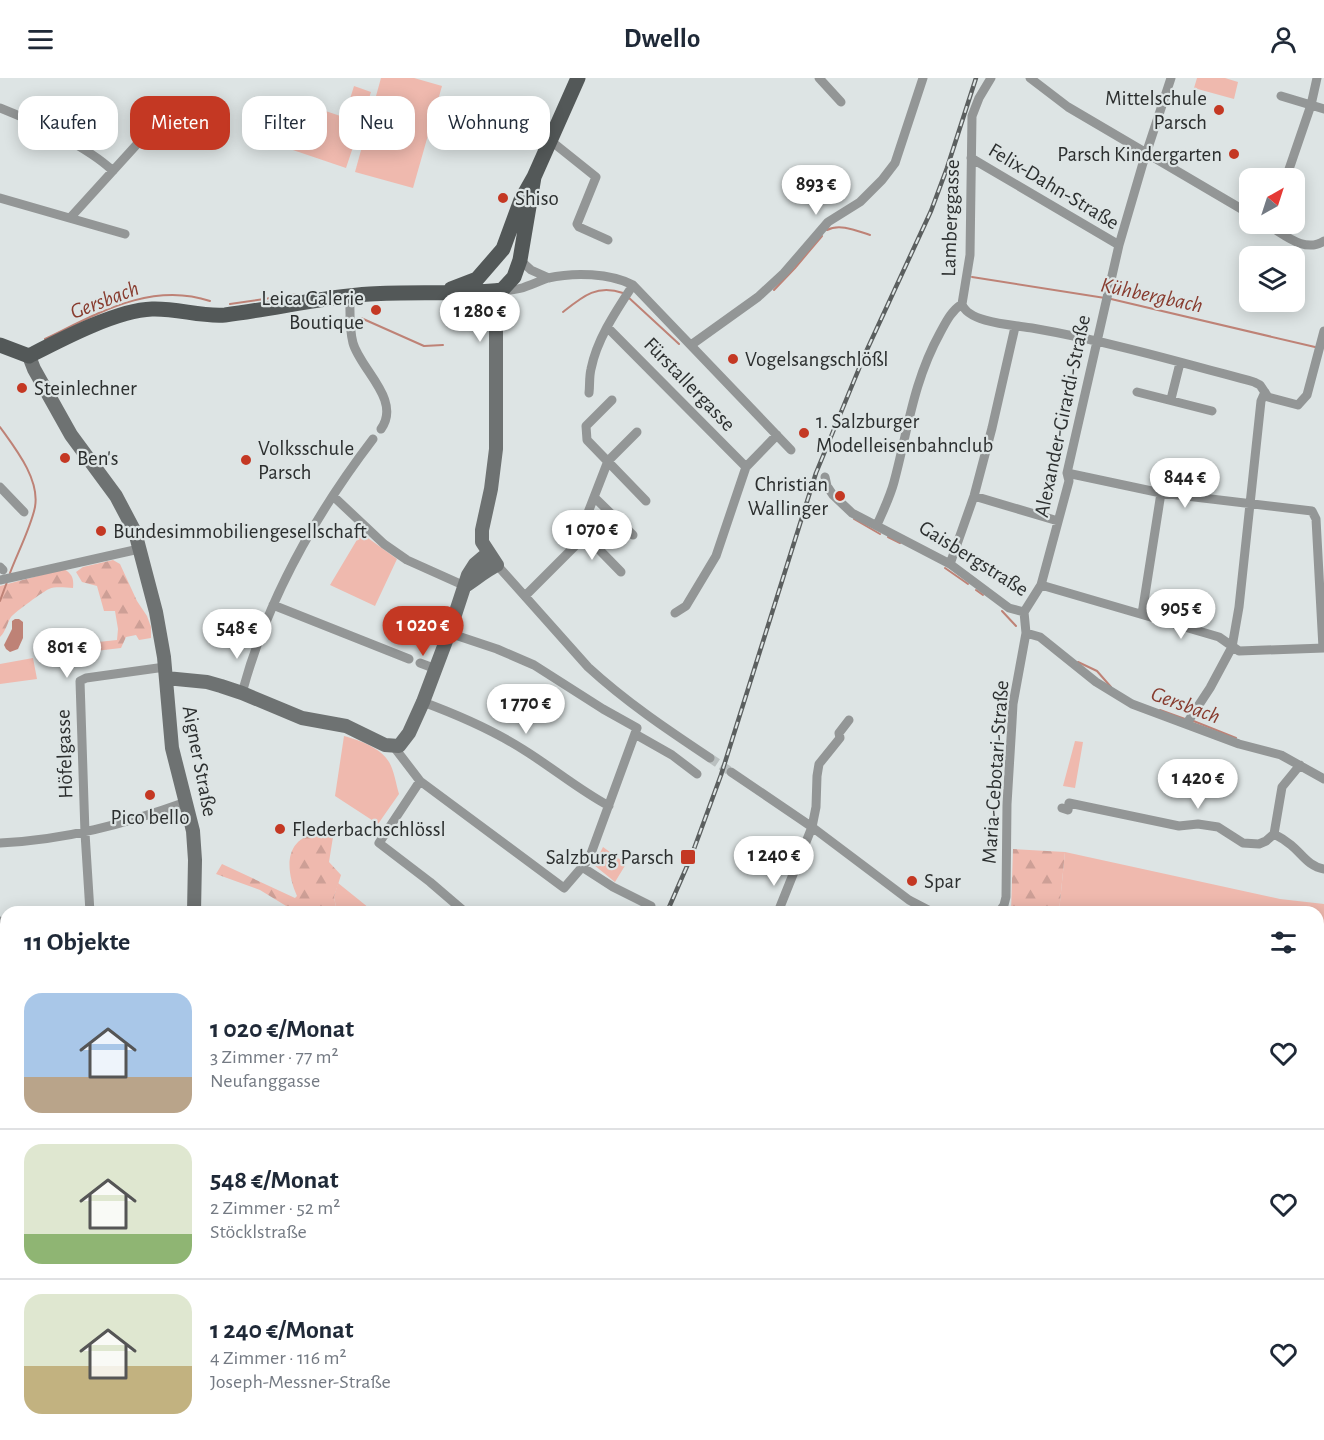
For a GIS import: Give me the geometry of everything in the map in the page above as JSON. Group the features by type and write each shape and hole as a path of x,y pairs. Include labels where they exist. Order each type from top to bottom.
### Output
{"main road":[{"path":"550,141 578,78"},
{"path":"0,345 29,356 117,315 133,311 176,310 222,315 326,297 444,291 457,293 495,291 514,277 508,257 508,237 520,200 534,177 546,150"},
{"path":"444,291 477,279 508,257 534,177"}],"street":[{"path":"819,78 841,102"},
{"path":"691,345 758,297 784,273 828,222 860,201 882,180 895,163 923,78"},
{"name":"Lamberggasse","path":"877,525 893,484 915,392 933,346 955,308 962,304 970,255 972,117 979,98 991,78"},
{"path":"1030,78 1068,107 1239,208"},
{"name":"Alexander-Girardi-Straße","path":"1024,612 1041,585 1069,482 1067,473 1119,245 1171,78"},
{"path":"1289,168 1311,105 1317,78"},
{"path":"1281,96 1324,109"},
{"path":"0,108 21,116 70,142 102,161 113,171"},
{"path":"550,141 596,177 577,224 608,240"},
{"path":"70,218 132,150"},
{"name":"Felix-Dahn-Straße","path":"971,158 1119,245"},
{"path":"0,198 125,234"},
{"path":"1286,234 1310,246 1324,241"},
{"path":"508,257 549,278"},
{"path":"710,758 652,719 588,667 497,565 482,542 482,530 495,458 495,291 514,290 549,278 592,274 620,278 633,285 791,450"},
{"path":"589,393 590,371 607,327 633,285"},
{"path":"350,296 353,345 381,392 387,411 386,422 381,429"},
{"path":"962,304 964,310 975,316 1015,327 1029,327 1098,341 1254,382 1260,385 1268,397 1298,405 1307,395 1324,331"},
{"name":"Fürstallergasse","path":"607,327 746,467"},
{"path":"950,564 974,496 1015,327"},
{"name":"Aigner Straße","path":"29,356 70,435 116,496 135,532 156,612 176,770 186,802 194,845 194,906"},
{"path":"1171,399 1180,363"},
{"path":"1137,392 1212,411"},
{"path":"1189,720 1232,647 1239,607 1261,401 1265,392"},
{"path":"612,400 586,426 587,440 646,501"},
{"path":"525,596 575,546 608,461 637,432"},
{"path":"675,614 686,606 716,556 746,467 777,435"},
{"path":"242,693 259,635 290,568 346,474 373,439"},
{"path":"1041,585 1219,637 1239,651 1323,648 1316,519 1312,511 1161,493 1067,473"},
{"name":"Gaisbergstraße","path":"825,477 832,495 852,513 950,564 1009,608 1024,612 1026,633"},
{"path":"0,487 24,512"},
{"path":"1142,614 1161,493"},
{"path":"333,496 384,544 407,560 465,586"},
{"path":"974,496 1058,521"},
{"path":"594,497 633,535"},
{"path":"581,531 621,572"},
{"path":"0,580 139,549"},
{"path":"165,672 242,693 302,718 346,726 385,745 399,746 404,741 423,702 471,569 488,553"},
{"path":"465,586 497,565"},
{"path":"273,605 409,659"},
{"path":"449,633 534,665 672,755 697,774"},
{"path":"1026,633 1040,637 1072,665 1118,696 1146,710 1189,720 1239,744 1281,755 1324,779"},
{"name":"Maria-Cebotari-Straße","path":"1002,906 1006,897 1007,804 1013,704 1026,633"},
{"path":"420,663 436,669"},
{"name":"Höfelgasse","path":"90,906 80,681 86,678 165,672"},
{"path":"423,702 464,717 523,749 584,792 609,806"},
{"path":"780,906 812,827 819,764 840,738 839,733 849,720"},
{"path":"394,747 420,782 564,888 589,859 636,731"},
{"path":"1062,808 1068,810 1069,803 1179,826 1218,827 1243,843 1252,844 1266,841 1274,834 1282,788 1300,765"},
{"path":"731,772 812,827 909,900 920,906"},
{"path":"420,782 379,843 458,906"},
{"path":"0,843 41,841 85,833 139,819 186,802"},
{"path":"1274,834 1292,845 1302,857 1324,869"},
{"path":"582,867 613,887 651,906"}],"green space":[{"path":"381,78 414,78 442,86 439,96 427,96 427,139 413,188 355,172 361,150 415,150 415,96 376,96"},
{"path":"1197,78 1225,78 1238,82 1234,99 1194,88"},
{"path":"354,86 371,92 370,96 351,96"},
{"path":"327,111 339,116 339,150 352,150 346,168 293,150 327,150"},
{"path":"361,533 397,559 375,606 330,585"},
{"path":"113,560 120,564 137,601 147,616 151,627 151,638 139,640 136,635 126,637 121,648 44,657 41,650 117,640 115,611 104,611 97,586 82,582 76,572 83,567"},
{"path":"64,569 72,577 73,588 49,589 23,606 11,617 0,637 0,586"},
{"path":"33,658 37,679 0,684 0,664"},
{"path":"344,736 363,742 381,753 392,769 399,794 378,824 335,796"},
{"path":"1075,741 1083,742 1075,788 1063,786"},
{"path":"320,833 333,837 329,862 341,875 334,897 336,906 286,906 260,890 216,874 222,864 295,898 297,896 290,875 290,856 300,841"},
{"path":"603,847 626,864 615,882 594,865"},
{"path":"1013,849 1065,852 1060,906 1011,906"},
{"path":"1065,852 1280,899 1324,904 1324,906 1060,906"},
{"path":"338,883 367,906 336,906 334,897"}],"shaded area":[{"path":"15,619 23,622 23,638 18,649 10,652 4,645 12,629 12,621"}],"waterway":[{"name":"Kühbergbach","path":"827,230 843,227 870,235"},
{"name":"Kühbergbach","path":"774,290 822,236"},
{"name":"Kühbergbach","path":"972,277 1105,298"},
{"name":"Gersbach","path":"563,312 591,293 605,290 623,293"},
{"name":"Gersbach","path":"230,304 298,294"},
{"name":"Gersbach","path":"45,339 105,311 146,298 167,295 188,296 210,301"},
{"name":"Gersbach","path":"628,297 679,344"},
{"name":"Kühbergbach","path":"1111,299 1315,347"},
{"name":"Gersbach","path":"361,318 424,346 443,345"},
{"path":"0,427 25,464 36,496 30,523 10,573"},
{"name":"Gersbach","path":"854,519 880,534"},
{"name":"Gersbach","path":"888,537 900,543"},
{"name":"Gersbach","path":"945,568 968,584"},
{"path":"0,601 7,582"},
{"name":"Gersbach","path":"976,590 983,595"},
{"name":"Gersbach","path":"1002,611 1016,626"},
{"name":"Gersbach","path":"1078,662 1097,671 1111,687"},
{"name":"Gersbach","path":"1160,710 1185,719"},
{"name":"Gersbach","path":"1191,720 1236,738"}],"tunnel":[{"path":"710,758 731,772"}],"railway":[{"path":"670,906 691,857 721,775 816,473 865,354 931,211 976,78"}],"place":[{"name":"Mittelschule Parsch","path":"1219,110"},
{"name":"Parsch Kindergarten","path":"1234,154"},
{"name":"Shiso","path":"503,198"},
{"name":"Leica Galerie Boutique","path":"376,310"},
{"name":"Vogelsangschlößl","path":"733,359"},
{"name":"Steinlechner","path":"22,388"},
{"name":"1. Salzburger Modelleisenbahnclub","path":"804,433"},
{"name":"Ben's","path":"65,458"},
{"name":"Volksschule Parsch","path":"246,460"},
{"name":"Christian Wallinger","path":"840,496"},
{"name":"Bundesimmobiliengesellschaft","path":"101,531"},
{"name":"Pico bello","path":"150,795"},
{"name":"Flederbachschlössl","path":"280,829"},
{"name":"Salzburg Parsch","path":"688,857"},
{"name":"Spar","path":"912,881"}]}
